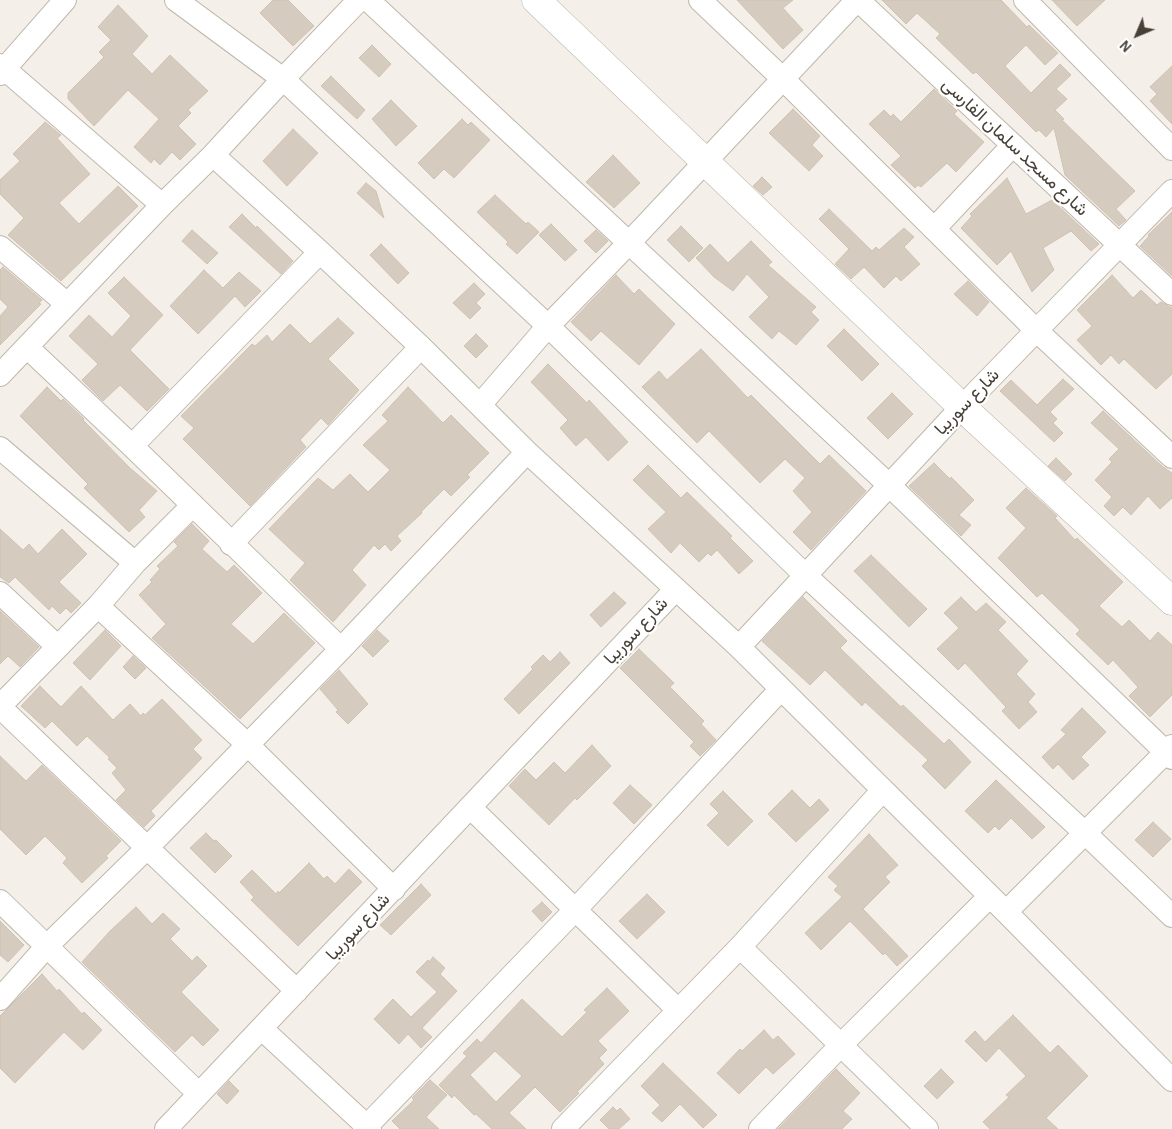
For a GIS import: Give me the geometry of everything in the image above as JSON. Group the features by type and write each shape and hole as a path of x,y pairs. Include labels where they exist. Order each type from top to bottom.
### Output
{"street":[{"path":"65,0 2,69 162,205"},
{"path":"176,0 283,79 548,326 804,575 1085,832 1172,916"},
{"path":"0,375 162,205 214,155 283,79 359,0"},
{"path":"368,0 628,244 680,289 1170,752 1085,832 1006,912"},
{"path":"536,0 962,407 1172,601"},
{"path":"700,0 783,79 1036,330 1172,457"},
{"path":"480,405 548,326 858,0"},
{"name":"شارع مسجد سلمان الفارسى","path":"858,0 1172,294"},
{"path":"1025,0 1172,149"},
{"path":"934,228 1013,145"},
{"path":"214,155 320,252 421,347 528,452 676,589"},
{"name":"شارع سوريبا","path":"166,1129 676,589 739,647 962,407 1172,191"},
{"path":"0,247 67,304"},
{"path":"132,446 320,252"},
{"path":"27,347 341,649"},
{"path":"231,544 421,347"},
{"path":"0,448 135,564"},
{"path":"0,999 48,946 248,745 528,452"},
{"path":"192,505 58,648 0,706 297,991"},
{"path":"0,593 58,648"},
{"path":"98,606 248,745 394,889"},
{"path":"739,647 1172,1080"},
{"path":"262,1029 367,1128 576,909 781,688"},
{"path":"563,1129 740,947 883,790"},
{"path":"470,807 678,1010"},
{"path":"760,1129 990,896"},
{"path":"0,901 199,1094"},
{"path":"740,947 927,1129"}],"building":[{"path":"273,0 288,0 314,26 293,46 260,13"},
{"path":"737,0 793,0 783,8 803,30 783,49"},
{"path":"882,0 1001,0 1027,27 1029,25 1058,53 1045,65 1026,45 1005,66 1031,93 1060,64 1071,75 1056,89 1067,99 1055,110 1064,119 1062,120 1135,191 1116,209 1126,220 1119,226 1065,175 1054,128 1046,137 1039,130 1036,132 976,72 973,74 936,38 940,34 917,13 906,24"},
{"path":"1052,0 1105,0 1077,26"},
{"path":"118,5 148,36 132,54 152,74 170,55 208,91 188,110 191,113 178,126 196,144 180,160 172,152 160,165 154,159 151,163 134,147 159,119 128,90 94,126 68,99 68,93 104,57 99,52 111,40 98,27"},
{"path":"372,45 391,64 379,77 359,58"},
{"path":"1172,66 1172,124 1150,101 1157,94 1150,87"},
{"path":"331,76 365,110 357,119 321,86"},
{"path":"934,89 957,111 954,114 984,142 956,172 947,163 921,187 918,185 915,188 891,165 901,156 869,124 884,110 891,117 893,114 901,122"},
{"path":"391,100 417,126 396,146 372,119"},
{"path":"793,109 820,136 812,145 823,156 809,171 769,133"},
{"path":"462,119 468,125 471,122 490,140 454,178 444,169 434,179 418,163"},
{"path":"45,122 61,135 57,138 90,174 59,203 79,224 118,186 138,206 61,281 8,235 24,218 0,194 0,180 20,161 13,154"},
{"path":"293,129 318,153 287,186 263,161"},
{"path":"613,155 640,183 614,208 586,182"},
{"path":"762,177 772,187 763,195 753,186"},
{"path":"1007,178 1026,214 1052,200 1099,244 1091,251 1071,231 1043,248 1054,270 1032,292 1011,251 997,265 961,228 972,216 970,214"},
{"path":"366,183 376,191 384,218 357,193"},
{"path":"495,195 526,224 528,222 539,232 517,254 506,244 508,242 477,212"},
{"path":"829,209 872,251 876,247 879,250 904,228 914,237 904,247 920,264 901,281 896,276 884,288 864,267 851,279 835,264 849,249 819,219"},
{"path":"1172,212 1172,276 1140,246 1148,235"},
{"path":"242,214 293,261 281,274 229,227"},
{"path":"551,224 577,250 565,261 539,235"},
{"path":"681,226 703,248 689,262 667,240"},
{"path":"192,230 218,253 207,264 182,241"},
{"path":"596,230 608,241 596,253 584,241"},
{"path":"751,241 772,262 768,265 816,307 811,312 819,320 796,345 779,331 772,339 749,317 769,297 747,274 733,291 714,277 696,258 710,244 728,263"},
{"path":"381,244 409,273 398,284 370,255"},
{"path":"3,267 42,300 39,303 41,304 0,345 0,316 8,307 0,299 0,270"},
{"path":"204,270 223,288 239,272 261,291 245,307 235,296 198,334 170,306"},
{"path":"616,275 634,294 639,289 675,324 639,365 601,331 591,341 571,322"},
{"path":"1112,275 1133,298 1141,290 1157,305 1161,302 1172,307 1172,374 1156,389 1124,359 1119,364 1111,355 1101,365 1077,340 1092,326 1077,310"},
{"path":"124,277 163,315 130,350 169,389 147,411 120,385 103,401 82,380 98,364 69,336 89,315 112,337 131,316 108,293"},
{"path":"968,281 989,302 977,316 954,294"},
{"path":"474,283 485,294 476,303 481,308 470,319 453,303"},
{"path":"338,318 354,333 328,359 359,390 328,425 321,418 300,440 306,447 250,506 183,439 194,428 181,416 252,344 255,346 267,335 272,342 290,324 310,344"},
{"path":"844,329 879,364 862,381 827,346"},
{"path":"476,334 488,346 476,358 464,346"},
{"path":"701,349 748,398 751,395 820,464 829,455 866,491 811,550 793,532 812,512 793,491 805,478 785,459 760,483 709,431 697,443 642,387 659,371 667,380"},
{"path":"548,364 587,403 589,400 628,442 608,461 586,437 576,446 560,428 568,420 531,382"},
{"path":"1063,379 1074,389 1050,412 1057,419 1053,423 1063,433 1054,442 1000,391 1011,380 1037,405"},
{"path":"47,387 61,401 63,399 130,468 157,491 139,510 145,517 129,532 84,488 88,484 20,416"},
{"path":"408,387 443,423 451,415 489,453 467,475 470,477 451,496 444,489 397,536 401,541 391,551 385,544 379,550 374,545 352,570 366,585 333,622 290,580 305,563 269,529 318,478 333,490 350,474 368,492 390,470 363,445 388,421 382,415"},
{"path":"892,393 913,414 888,439 867,418"},
{"path":"1103,411 1163,467 1172,473 1172,498 1160,509 1148,496 1131,515 1123,507 1114,516 1104,506 1112,497 1095,480 1112,462 1109,459 1119,449 1091,423"},
{"path":"1056,458 1072,474 1065,481 1048,466"},
{"path":"934,463 974,500 959,515 971,525 961,536 909,486"},
{"path":"648,465 681,498 687,492 732,536 730,538 753,561 739,574 717,550 711,556 708,553 699,562 680,543 671,553 648,529 666,512 633,480"},
{"path":"1026,488 1057,516 1055,518 1075,540 1077,538 1123,582 1099,606 1122,627 1129,620 1150,641 1158,632 1172,645 1172,695 1150,717 1129,696 1138,687 1113,660 1108,665 1076,634 1080,630 1042,593 1037,597 998,558 1026,528 1006,508"},
{"path":"192,524 209,541 202,549 227,572 234,565 262,593 231,624 253,644 284,613 315,643 240,719 152,638 166,624 139,595 152,582 150,580 160,569 157,566 178,546 174,542"},
{"path":"0,529 23,550 29,544 38,554 62,529 87,554 59,582 81,603 71,613 66,608 60,614 52,606 49,610 15,577 9,583 0,577"},
{"path":"871,555 927,609 909,627 854,571"},
{"path":"614,592 626,603 601,627 590,615"},
{"path":"803,597 847,641 840,648 901,707 903,705 944,744 949,739 971,762 945,789 922,766 928,760 865,702 862,706 825,670 810,685 762,641"},
{"path":"961,597 976,612 986,603 1006,622 998,630 1028,661 1016,674 1035,694 1028,702 1037,712 1019,729 1002,711 1006,707 965,663 958,670 937,649 959,628 944,613"},
{"path":"0,611 39,647 20,667 8,656 0,664"},
{"path":"105,630 121,646 90,680 73,663"},
{"path":"377,630 389,641 373,657 362,646"},
{"path":"639,649 674,683 670,687 704,721 701,724 716,740 700,756 690,746 694,742 620,668"},
{"path":"560,652 570,663 519,714 504,699 533,669 531,667 543,655 550,662"},
{"path":"133,656 146,668 135,679 123,667"},
{"path":"339,670 368,704 348,724 336,712 338,710 320,689"},
{"path":"40,686 61,707 81,686 113,720 130,704 141,716 143,713 145,715 162,699 202,740 193,749 202,758 151,811 155,816 144,827 116,800 126,790 112,773 117,768 108,759 110,758 87,736 77,746 52,721 45,728 21,706"},
{"path":"1082,708 1106,732 1081,757 1089,765 1073,780 1058,764 1053,769 1042,757 1066,734 1061,730"},
{"path":"592,745 611,766 577,800 575,798 549,825 509,786 525,769 536,780 554,762 565,773"},
{"path":"0,756 26,781 42,765 121,841 106,856 108,858 82,883 63,863 67,858 45,836 26,855 0,829"},
{"path":"996,780 1045,827 1032,839 1011,818 999,830 995,826 988,833 965,811"},
{"path":"630,785 652,805 634,824 613,803"},
{"path":"792,790 810,808 819,799 829,810 796,842 768,814"},
{"path":"723,791 753,821 728,846 707,825 719,813 710,804"},
{"path":"1153,822 1171,839 1153,857 1135,840"},
{"path":"206,833 232,856 215,873 190,848"},
{"path":"869,834 898,865 885,877 890,882 863,909 908,956 897,966 885,953 883,955 850,921 821,950 805,933 842,897 834,890 838,886 828,877"},
{"path":"309,863 324,879 327,876 335,884 349,869 362,882 298,946 251,900 254,897 240,882 252,870 276,894"},
{"path":"421,884 431,895 391,935 380,925"},
{"path":"647,894 665,912 637,939 619,921"},
{"path":"542,902 552,912 542,922 532,911"},
{"path":"136,907 152,924 163,913 180,929 170,939 192,961 197,956 207,966 181,992 219,1030 203,1046 192,1035 175,1052 82,962 111,930"},
{"path":"0,921 24,945 8,962 0,955"},
{"path":"433,957 445,968 440,974 457,991 422,1028 432,1037 421,1048 408,1034 399,1044 374,1019 393,999 411,1017 437,992 416,972"},
{"path":"42,974 57,991 59,989 82,1014 84,1012 102,1030 83,1050 64,1032 15,1083 0,1068 0,1016"},
{"path":"607,988 629,1011 598,1041 607,1050 599,1058 604,1064 560,1112 535,1087 509,1113 526,1129 492,1129 476,1114 474,1115 454,1095 452,1098 439,1085 467,1056 463,1053 477,1039 481,1043 522,999 562,1037 587,1012 584,1010","holes":["495,1051 522,1076 496,1102 470,1075"]},
{"path":"1013,1015 1050,1053 1058,1045 1088,1076 1046,1118 1058,1129 990,1129 983,1122 1009,1097 1006,1095 1026,1076 999,1048 986,1062 965,1041 975,1031 985,1042"},
{"path":"764,1030 773,1040 778,1036 795,1054 773,1074 766,1067 739,1094 717,1073 740,1049 742,1051"},
{"path":"663,1063 717,1115 703,1128 680,1104 662,1122 652,1113 660,1105 641,1086"},
{"path":"836,1069 860,1093 843,1111 852,1119 842,1129 778,1129"},
{"path":"941,1069 954,1082 937,1099 924,1086"},
{"path":"430,1080 447,1095 426,1117 439,1129 400,1129 392,1121 414,1100 412,1098"},
{"path":"229,1081 239,1091 227,1104 217,1094"},
{"path":"613,1107 617,1111 620,1108 630,1119 619,1129 609,1129 600,1120"}]}
